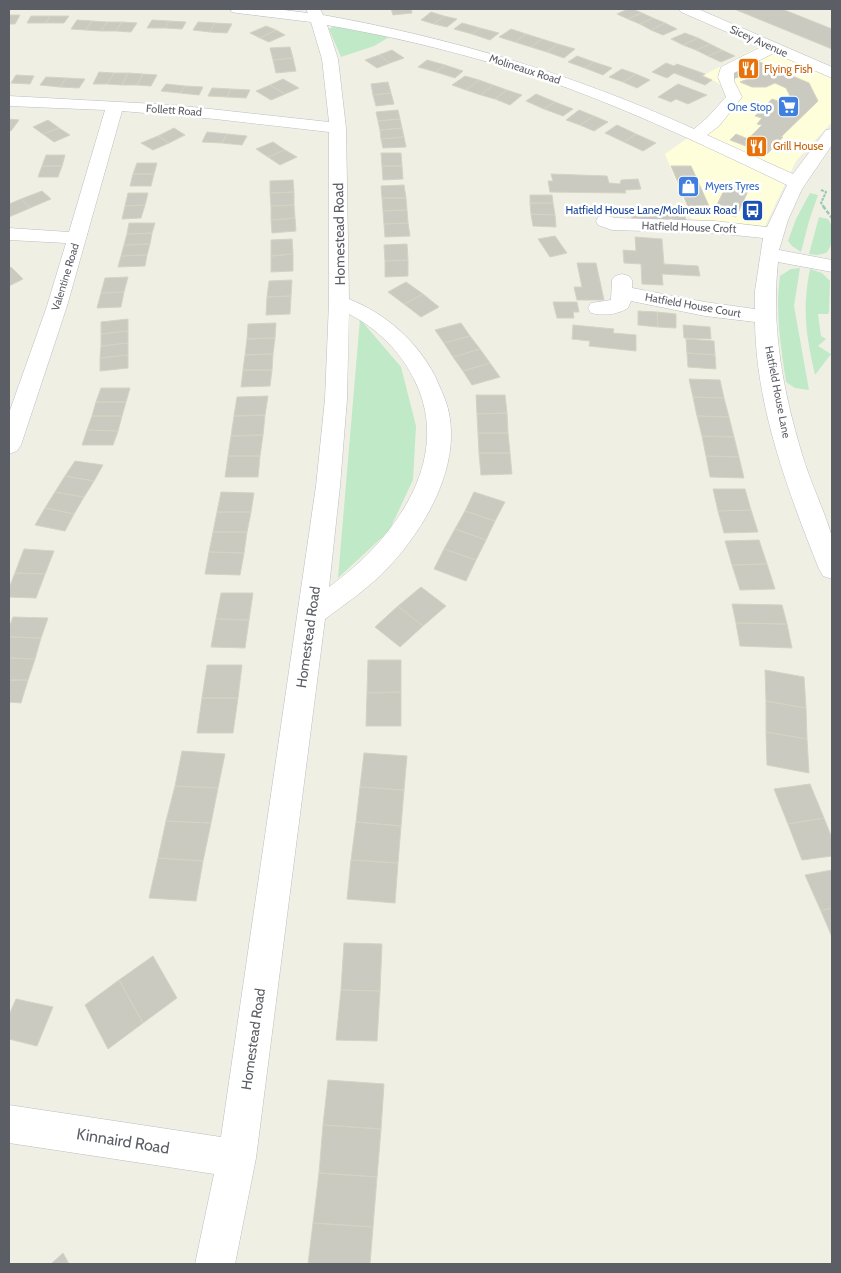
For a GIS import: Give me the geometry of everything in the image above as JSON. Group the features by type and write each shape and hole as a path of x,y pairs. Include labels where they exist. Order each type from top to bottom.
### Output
{"street":[{"name":"Molineaux Road","path":"237,9 319,12 517,65 573,84 696,135 796,182"},
{"name":"Sicey Avenue","path":"691,10 832,73"},
{"name":"Homestead Road","path":"215,1264 237,1158 312,613 328,486 336,399 339,302 338,128 330,59 319,12"},
{"path":"696,135 728,107 734,97 724,76 727,70 774,47"},
{"name":"Follett Road","path":"9,101 115,106 251,117 338,128"},
{"name":"Valentine Road","path":"9,445 16,405 57,306 115,106"},
{"name":"Hatfield House Lane","path":"832,134 812,158 796,182 772,244 765,317 770,364 781,418 797,476 832,569"},
{"name":"Hatfield House Croft","path":"588,232 611,216 612,224 723,228 832,266"},
{"path":"9,234 77,238"},
{"name":"Hatfield House Court","path":"598,308 615,307 621,303 622,285 638,295 705,309 765,317"},
{"path":"312,613 352,584 380,559 402,532 427,492 437,461 439,426 434,396 423,374 408,351 386,328 364,312 339,302"},
{"name":"Kinnaird Road","path":"9,1124 237,1158"}],"shaded area":[{"path":"334,26 391,36 374,46 341,57 329,29"},
{"path":"760,46 832,78 832,122 796,161 765,226 691,219 665,154 699,130 727,97 721,85 704,75"},
{"path":"810,193 818,195 801,252 788,241 796,219"},
{"path":"819,217 828,219 832,227 831,246 826,253 809,254"},
{"path":"800,268 794,306 809,390 795,388 786,382 779,329 780,276 791,269"},
{"path":"810,269 822,273 830,281 829,312 828,314 818,314 821,336 826,339 818,346 831,354 815,375 806,322 806,297"},
{"path":"360,319 401,367 416,426 413,480 389,531 338,578"}],"building":[{"path":"391,9 411,9 412,13 393,15"},
{"path":"628,9 642,13 628,19 617,14"},
{"path":"734,9 782,9 832,29 832,49"},
{"path":"431,12 444,16 434,24 421,20"},
{"path":"642,13 653,18 640,24 628,19"},
{"path":"9,15 20,15 15,24 9,24"},
{"path":"31,16 50,16 46,23 27,23"},
{"path":"50,16 69,16 64,23 46,23"},
{"path":"444,16 457,19 447,27 434,24"},
{"path":"653,18 665,23 651,30 640,24"},
{"path":"77,20 92,21 86,30 71,29"},
{"path":"152,20 169,21 165,28 147,28"},
{"path":"92,21 107,22 101,31 86,30"},
{"path":"169,21 186,22 182,29 165,28"},
{"path":"107,22 122,22 116,31 101,31"},
{"path":"122,22 137,23 131,32 116,31"},
{"path":"198,22 215,23 210,32 193,30"},
{"path":"215,23 232,24 227,33 210,32"},
{"path":"462,23 480,28 472,34 454,29"},
{"path":"665,23 677,29 663,35 651,30"},
{"path":"266,26 276,30 260,38 250,33"},
{"path":"480,28 499,33 490,40 472,34"},
{"path":"511,29 526,34 515,42 499,37"},
{"path":"276,30 285,35 269,42 260,38"},
{"path":"685,33 698,38 683,45 671,39"},
{"path":"526,34 542,39 531,47 515,42"},
{"path":"698,38 710,44 696,50 683,45"},
{"path":"542,39 558,44 547,52 531,47"},
{"path":"558,44 575,49 564,58 547,52"},
{"path":"710,44 722,50 708,56 696,50"},
{"path":"290,47 293,58 273,60 270,48"},
{"path":"392,50 404,58 390,63 379,55"},
{"path":"722,50 735,56 721,62 708,56"},
{"path":"379,55 390,63 377,68 365,60"},
{"path":"577,56 594,62 585,68 568,62"},
{"path":"293,58 296,71 276,73 273,60"},
{"path":"427,60 445,65 436,72 418,67"},
{"path":"755,60 809,83 818,101 781,137 783,137 767,154 730,140 736,134 748,139 762,125 757,124 762,118 755,116 772,99 783,103 790,96 786,88 775,83 766,87 752,87 740,82 758,75 756,74 750,77 745,75 732,79 727,73"},
{"path":"594,62 612,68 603,75 585,68"},
{"path":"666,63 674,66 677,64 705,74 702,76 712,80 705,85 674,73 667,78 652,72"},
{"path":"445,65 463,71 455,78 436,72"},
{"path":"622,69 636,74 623,82 609,77"},
{"path":"99,72 114,73 107,84 93,84"},
{"path":"114,73 128,73 122,85 107,84"},
{"path":"128,73 143,74 137,85 122,85"},
{"path":"143,74 157,75 151,86 137,85"},
{"path":"636,74 650,80 637,88 623,82"},
{"path":"16,75 34,76 30,84 11,83"},
{"path":"465,76 479,80 466,90 452,85"},
{"path":"46,77 66,78 60,87 40,85"},
{"path":"66,78 85,79 79,88 60,87"},
{"path":"283,79 299,88 285,94 270,85"},
{"path":"479,80 493,85 481,95 466,90"},
{"path":"388,82 391,93 373,95 371,84"},
{"path":"166,84 185,86 180,93 161,91"},
{"path":"678,84 707,95 688,104 676,99 671,102 658,97"},
{"path":"270,85 285,94 271,100 256,91"},
{"path":"493,85 507,90 495,99 481,95"},
{"path":"185,86 203,87 199,95 180,93"},
{"path":"212,88 231,89 227,97 208,96"},
{"path":"231,89 250,90 246,98 227,97"},
{"path":"507,90 522,95 510,105 495,99"},
{"path":"391,93 394,104 376,106 373,95"},
{"path":"536,94 555,102 544,109 526,101"},
{"path":"555,102 573,109 563,116 544,109"},
{"path":"398,110 400,119 378,121 376,112"},
{"path":"579,110 594,116 580,125 566,120"},
{"path":"594,116 608,122 594,131 580,125"},
{"path":"9,119 19,120 11,131 9,131"},
{"path":"400,119 402,128 380,130 378,121"},
{"path":"48,120 59,128 43,134 33,127"},
{"path":"617,125 636,134 624,142 605,133"},
{"path":"59,128 70,135 54,142 43,134"},
{"path":"174,128 185,135 169,143 158,136"},
{"path":"402,128 404,137 381,139 380,130"},
{"path":"207,132 227,134 222,143 202,142"},
{"path":"227,134 247,136 242,145 222,143"},
{"path":"636,134 656,143 643,151 624,142"},
{"path":"158,136 169,143 153,150 141,143"},
{"path":"404,137 406,147 383,148 381,139"},
{"path":"273,142 285,150 268,157 256,149"},
{"path":"285,150 297,157 280,165 268,157"},
{"path":"381,153 401,153 402,166 382,166"},
{"path":"46,155 65,155 62,166 42,166"},
{"path":"137,163 157,163 154,174 133,174"},
{"path":"42,166 62,166 58,177 38,177"},
{"path":"382,166 402,166 403,179 383,180"},
{"name":"Myers Tyres","path":"671,166 691,166 709,206 688,207"},
{"path":"133,174 154,174 151,186 130,186"},
{"path":"551,174 607,176 609,183 620,184 621,180 638,179 641,189 625,190 626,193 550,192 548,181 553,181"},
{"path":"293,180 294,192 270,193 270,181"},
{"path":"727,184 749,189 736,217 714,211"},
{"path":"404,185 406,198 382,198 381,186"},
{"path":"42,191 51,199 30,208 21,199"},
{"path":"294,192 294,205 271,206 270,193"},
{"path":"128,193 148,193 145,205 125,206"},
{"path":"530,195 552,195 553,203 530,203"},
{"path":"382,198 406,198 407,210 383,211"},
{"path":"21,199 30,208 9,217 9,204"},
{"path":"530,203 553,203 555,215 531,214"},
{"path":"145,205 141,218 122,219 125,206"},
{"path":"294,205 295,218 271,220 271,206"},
{"path":"630,207 682,207 686,220 632,219"},
{"path":"407,210 408,223 384,224 383,211"},
{"path":"531,214 555,215 556,227 533,226"},
{"path":"295,218 296,231 272,233 271,220"},
{"path":"129,223 155,223 152,233 127,234"},
{"path":"408,223 410,236 385,237 384,224"},
{"path":"152,233 150,244 124,245 127,234"},
{"path":"555,236 567,253 550,257 538,239"},
{"path":"635,237 662,239 664,264 698,266 700,276 662,274 663,285 642,284 641,264 624,263 623,250 636,251"},
{"path":"292,239 293,254 271,256 271,240"},
{"path":"150,244 147,255 121,256 124,245"},
{"path":"407,244 408,260 385,261 384,245"},
{"path":"293,254 293,271 271,272 271,256"},
{"path":"147,255 145,266 118,267 121,256"},
{"path":"408,260 408,276 385,277 385,261"},
{"path":"577,263 596,263 604,300 577,300 574,287 582,287"},
{"path":"11,267 23,279 9,286 9,268"},
{"path":"128,277 124,292 101,293 105,278"},
{"path":"292,280 291,296 267,297 269,281"},
{"path":"406,282 423,294 404,304 388,292"},
{"path":"124,292 121,307 97,308 101,293"},
{"path":"423,294 439,307 421,317 404,304"},
{"path":"291,296 290,314 266,315 267,297"},
{"path":"553,302 577,302 579,312 573,312 574,318 557,318"},
{"path":"638,311 657,312 658,327 638,325"},
{"path":"657,312 676,314 676,328 658,327"},
{"path":"128,319 128,331 101,334 101,322"},
{"path":"276,323 275,338 247,339 248,324"},
{"path":"461,323 470,336 444,343 435,330"},
{"path":"573,325 614,329 613,333 636,335 636,351 589,346 590,341 572,339"},
{"path":"683,325 710,327 711,339 684,338"},
{"path":"128,331 128,343 101,346 101,334"},
{"path":"470,336 480,349 453,357 444,343"},
{"path":"275,338 273,354 245,355 247,339"},
{"path":"686,339 714,341 715,355 687,353"},
{"path":"128,343 128,355 100,358 101,346"},
{"path":"480,349 490,363 463,371 453,357"},
{"path":"687,353 715,355 716,369 688,367"},
{"path":"273,354 272,370 243,370 245,355"},
{"path":"128,355 128,368 100,371 100,358"},
{"path":"490,363 500,377 472,385 463,371"},
{"path":"243,370 272,370 270,386 241,387"},
{"path":"689,379 720,380 724,398 693,397"},
{"path":"101,388 130,388 126,402 96,402"},
{"path":"476,395 505,395 507,413 477,414"},
{"path":"268,396 265,415 234,416 237,397"},
{"path":"693,397 724,398 729,417 697,416"},
{"path":"96,402 126,402 122,416 92,416"},
{"path":"507,413 508,433 478,433 477,414"},
{"path":"265,415 263,435 231,436 234,416"},
{"path":"92,416 122,416 118,431 87,430"},
{"path":"697,416 729,417 734,437 702,436"},
{"path":"87,430 118,431 113,445 82,445"},
{"path":"478,433 508,433 510,453 479,453"},
{"path":"263,435 260,456 228,456 231,436"},
{"path":"702,436 734,437 739,457 706,456"},
{"path":"479,453 510,453 512,474 481,475"},
{"path":"228,456 260,456 258,477 225,477"},
{"path":"706,456 739,457 744,478 710,477"},
{"path":"75,461 103,465 94,481 65,476"},
{"path":"65,476 94,481 84,497 55,492"},
{"path":"713,489 745,489 751,510 718,511"},
{"path":"55,492 84,497 74,514 45,508"},
{"path":"221,492 254,493 251,512 217,512"},
{"path":"474,492 505,502 495,521 465,511"},
{"path":"45,508 74,514 65,531 35,525"},
{"path":"751,510 758,532 724,533 718,511"},
{"path":"465,511 495,521 486,540 455,529"},
{"path":"217,512 251,512 247,532 213,532"},
{"path":"455,529 486,540 476,560 444,549"},
{"path":"213,532 247,532 244,553 209,552"},
{"path":"759,540 767,564 732,565 725,541"},
{"path":"24,549 54,551 45,574 15,573"},
{"path":"444,549 476,560 466,581 434,569"},
{"path":"209,552 244,553 240,575 205,574"},
{"path":"767,564 775,589 740,590 732,565"},
{"path":"15,573 45,574 36,598 9,597 9,588"},
{"path":"421,587 446,606 423,626 398,606"},
{"path":"221,593 253,593 249,620 216,619"},
{"path":"732,604 782,605 787,624 736,623"},
{"path":"398,606 423,626 400,647 375,627"},
{"path":"13,617 48,618 41,638 9,637 9,628"},
{"path":"216,619 249,620 245,648 211,647"},
{"path":"736,623 787,624 792,648 740,646"},
{"path":"9,637 41,638 35,659 9,658"},
{"path":"9,658 35,659 28,680 9,680"},
{"path":"368,660 401,660 401,692 367,693"},
{"path":"207,665 242,665 238,698 202,698"},
{"path":"765,670 804,677 806,708 766,701"},
{"path":"9,680 28,680 21,703 9,702"},
{"path":"401,692 401,726 366,726 367,693"},
{"path":"202,698 238,698 233,733 197,733"},
{"path":"766,701 806,708 807,739 766,732"},
{"path":"766,732 807,739 809,773 767,765"},
{"path":"182,751 225,754 218,788 175,786"},
{"path":"364,753 407,756 404,790 360,787"},
{"path":"810,784 824,818 788,824 774,789"},
{"path":"175,786 218,788 211,823 166,821"},
{"path":"360,787 404,790 401,826 356,822"},
{"path":"824,818 832,838 832,856 802,860 788,824"},
{"path":"166,821 211,823 203,861 158,858"},
{"path":"356,822 401,826 398,863 351,860"},
{"path":"158,858 203,861 196,901 149,898"},
{"path":"351,860 398,863 395,903 347,899"},
{"path":"832,870 832,908 821,911 805,875"},
{"path":"832,908 832,937 821,911"},
{"path":"344,943 382,944 380,991 341,990"},
{"path":"153,956 177,998 143,1023 119,980"},
{"path":"119,980 143,1023 108,1049 85,1005"},
{"path":"341,990 380,991 377,1041 336,1040"},
{"path":"16,999 53,1007 37,1046 9,1039 9,1015"},
{"path":"328,1080 384,1084 381,1129 323,1125"},
{"path":"323,1125 381,1129 377,1177 319,1173"},
{"path":"319,1173 377,1177 373,1227 313,1223"},
{"path":"313,1223 373,1227 370,1264 308,1264"},
{"path":"63,1253 69,1264 51,1264"}],"place":[{"name":"Flying Fish","path":"748,69"},
{"name":"One Stop","path":"788,107"},
{"name":"Grill House","path":"757,146"},
{"name":"Myers Tyres","path":"689,186"},
{"name":"Hatfield House Lane/Molineaux Road","path":"753,210"}]}
